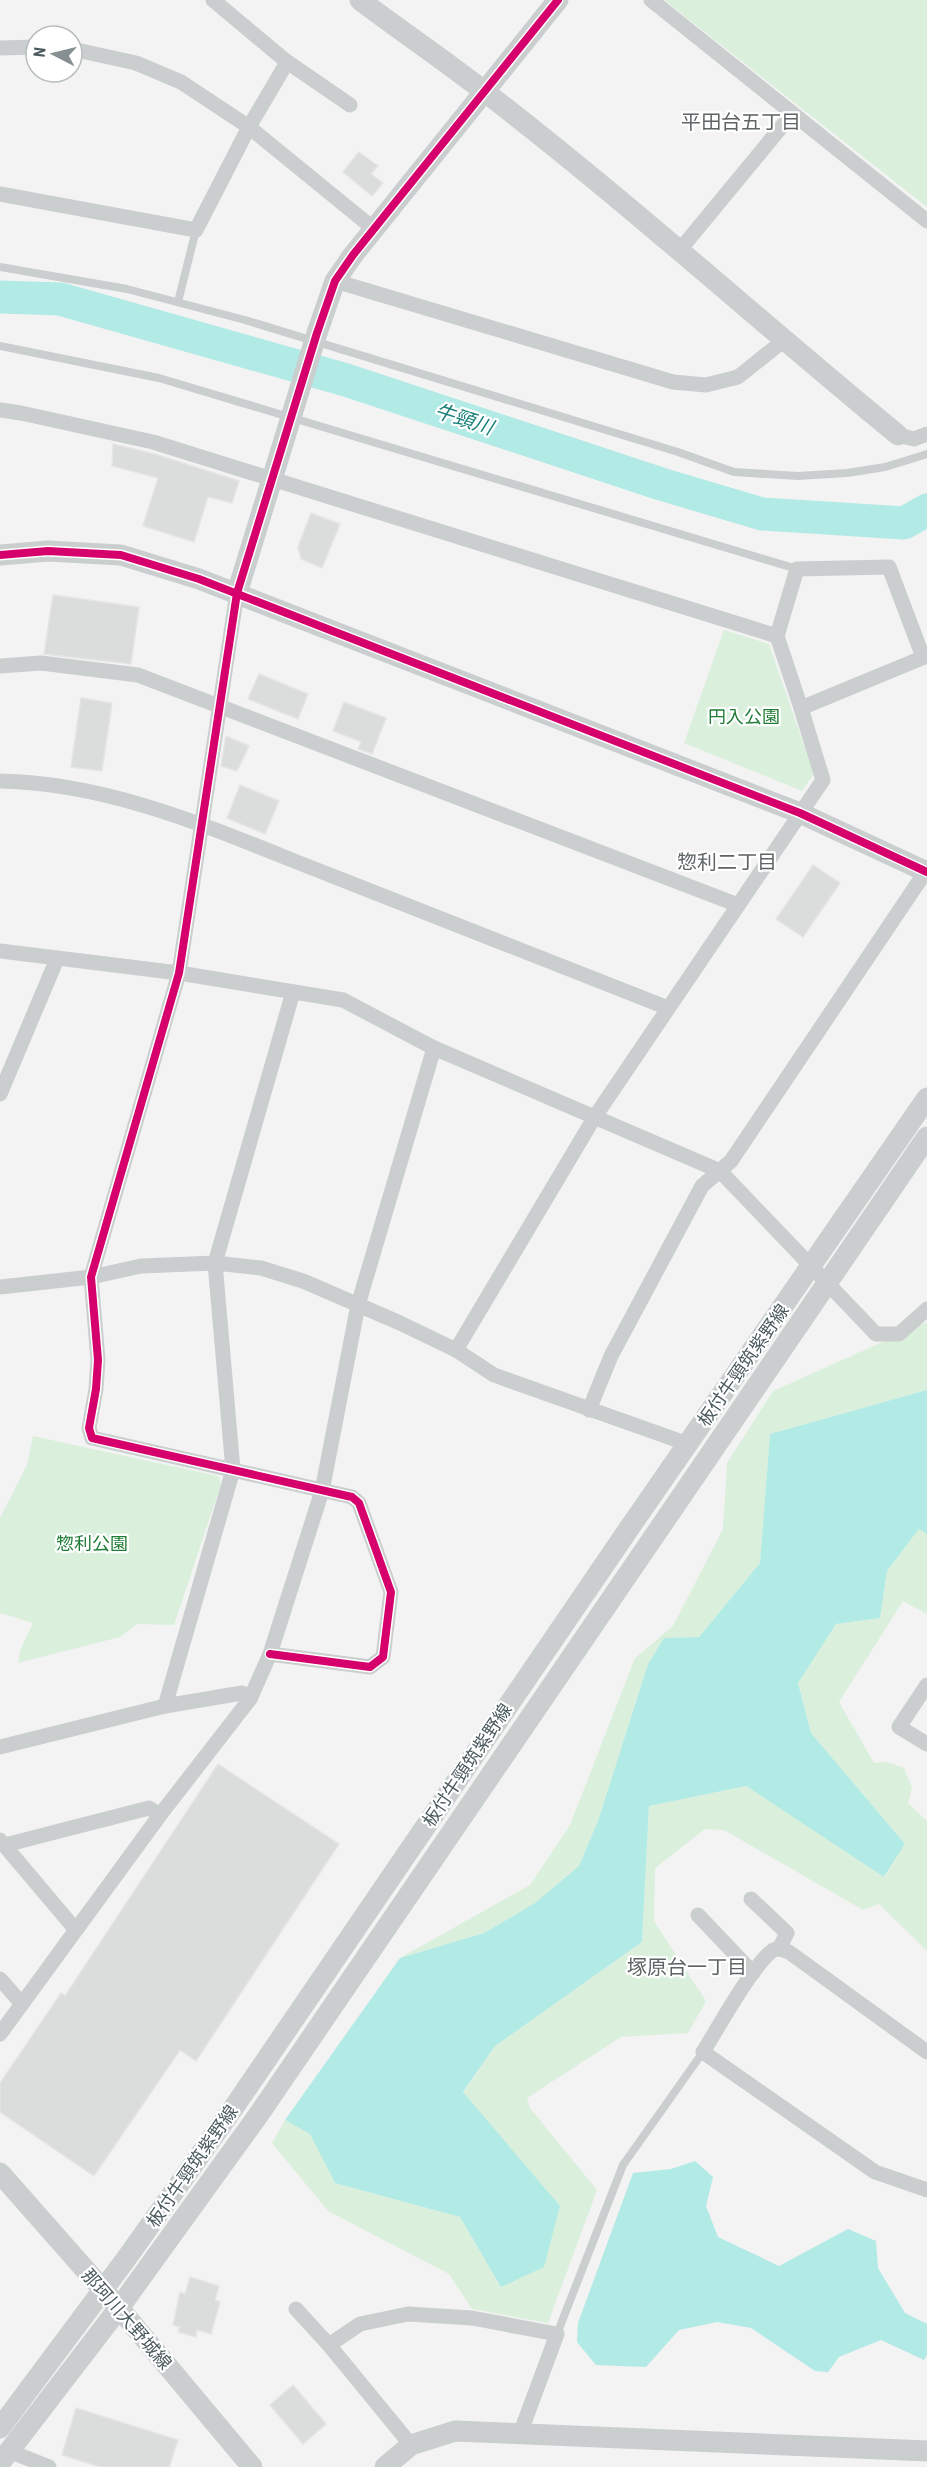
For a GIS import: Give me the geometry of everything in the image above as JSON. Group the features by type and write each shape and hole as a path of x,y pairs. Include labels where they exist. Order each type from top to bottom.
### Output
{"main road":[{"path":"360,0 485,92 898,435"},
{"path":"237,593 335,281 558,0"},
{"path":"0,555 48,551 120,555 237,593 800,813 927,872"},
{"name":"板付牛頸筑紫野線","path":"0,2428 126,2259 232,2110 927,1098"},
{"name":"板付牛頸筑紫野線","path":"5,2457 119,2308 257,2118 927,1137"},
{"name":"那珂川大野城線","path":"0,2173 119,2308 252,2467"},
{"path":"385,2467 411,2445 455,2431 927,2451"}],"street":[{"path":"213,0 286,61 350,105"},
{"path":"651,0 927,221"},
{"path":"0,48 24,47"},
{"path":"84,52 136,63 181,82 249,127 374,229"},
{"path":"0,194 196,230 286,61"},
{"path":"679,251 792,114"},
{"path":"335,281 673,382 706,385 738,377 783,340"},
{"path":"0,410 153,442 272,481 777,636"},
{"path":"898,435 914,439 927,434"},
{"path":"456,1350 594,1118 823,780 777,636 797,569 889,567 925,656 801,708"},
{"path":"237,593 179,973 90,1277 98,1360 96,1389 89,1428 92,1438 352,1497 359,1503 391,1592 383,1657 370,1667 270,1654"},
{"path":"0,666 41,663 138,675 738,905"},
{"path":"0,781 29,782 111,795 201,825 668,1008"},
{"path":"589,1410 610,1356 702,1186 731,1161 927,872"},
{"path":"0,951 179,973 343,1000 434,1048 720,1171 876,1334 899,1334 927,1309"},
{"path":"0,1094 57,959"},
{"path":"165,1706 233,1470 215,1263 293,992"},
{"path":"0,2034 160,1815 250,1699 270,1654 322,1491 358,1305 434,1048"},
{"path":"0,1287 90,1277 141,1266 215,1263 261,1268 303,1281 456,1350 494,1375 688,1444"},
{"path":"927,1685 899,1726 927,1744"},
{"path":"0,1747 165,1706 242,1693 250,1699"},
{"path":"75,1929 2,1843 148,1808 160,1815"},
{"path":"751,1899 787,1933 779,1949"},
{"path":"698,1915 753,1973"},
{"path":"927,2052 789,1952 779,1949 772,1951 753,1973 703,2052 875,2172 927,2190"},
{"path":"0,1979 22,2004"},
{"path":"296,2309 329,2345 411,2445"},
{"path":"329,2345 360,2324 408,2314 472,2318 557,2334 520,2434"},
{"path":"5,2457 49,2467"}],"lane":[{"path":"178,302 196,230"},
{"path":"0,267 127,289 316,337 678,452 734,472 798,476 847,473 885,467 927,454"},
{"path":"0,346 159,378 797,569"},
{"path":"557,2334 623,2165 703,2052"}],"green space":[{"path":"664,0 927,0 927,207"},
{"name":"円入公園","path":"724,630 769,644 814,774 802,791 684,743"},
{"path":"927,1322 927,1390 770,1434 760,1563 699,1637 664,1638 648,1664 598,1821 579,1866 535,1903 484,1933 400,1958 530,1885 570,1825 635,1658 673,1626 723,1529 727,1463 773,1391"},
{"name":"惣利公園","path":"33,1436 218,1476 221,1484 174,1625 137,1624 120,1637 18,1663 20,1651 33,1623 0,1613 0,1518 27,1465"},
{"path":"919,1529 927,1534 927,1614 903,1601 839,1702 874,1763 888,1762 904,1768 912,1788 908,1803 927,1821 927,1951 879,1904 863,1910 724,1830 705,1829 655,1868 654,1921 706,2001 688,2033 621,2037 527,2098 530,2108 597,2190 548,2323 472,2309 449,2274 328,2211 272,2143 285,2120 310,2134 335,2183 460,2217 501,2286 559,2206 463,2093 495,2046 642,1942 649,1806 746,1786 885,1877 905,1844 811,1733 798,1682 836,1624 880,1618 887,1571"}],"water":[{"path":"927,1390 927,1534 919,1529 887,1571 880,1618 836,1624 798,1683 811,1733 905,1844 884,1877 746,1786 649,1806 642,1942 495,2046 463,2092 560,2206 544,2267 501,2287 460,2217 335,2183 310,2134 285,2120 400,1958 484,1933 535,1903 579,1866 598,1821 648,1664 664,1638 699,1637 760,1563 770,1434"},
{"path":"695,2161 713,2177 706,2206 718,2237 779,2266 848,2229 876,2241 878,2268 905,2313 927,2324 927,2355 924,2360 881,2340 839,2357 828,2372 815,2371 751,2328 717,2322 679,2330 646,2367 596,2365 577,2342 578,2323 633,2173 671,2169"}],"building":[{"path":"359,152 378,166 371,174 383,183 372,196 343,172"},
{"path":"113,444 155,454 239,481 232,503 208,497 194,542 143,526 158,478 112,466"},
{"path":"311,513 340,524 322,568 301,559 298,547"},
{"path":"53,595 139,607 131,664 44,654"},
{"path":"259,674 308,694 298,719 248,699"},
{"path":"81,698 112,703 102,771 71,767"},
{"path":"344,702 386,718 372,754 358,749 361,742 333,731"},
{"path":"226,736 249,746 237,771 221,766"},
{"path":"240,785 279,801 265,834 227,818"},
{"path":"813,865 840,883 803,937 776,919"},
{"path":"218,1764 339,1844 196,2061 180,2050 94,2176 0,2112 0,2083 61,1993 65,1996"},
{"path":"190,2277 219,2286 215,2300 220,2302 211,2334 197,2330 196,2337 178,2332 180,2327 173,2325 180,2292 185,2294"},
{"path":"293,2385 326,2424 303,2444 270,2405"},
{"path":"76,2408 178,2440 169,2467 100,2467 62,2455"}],"waterway":[{"name":"牛頸川","path":"0,297 60,299 346,380 661,484 762,514 904,523 927,510"}],"cycle path":[{"path":"270,1654 370,1667 383,1657 391,1592 359,1503 352,1497 92,1438 89,1428 96,1389 98,1360 91,1277 179,973 237,593 335,281 353,255 558,0"},
{"path":"0,555 48,551 121,555 199,579 800,813 927,872"}],"district":[{"name":"平田台五丁目","path":"741,122"},
{"name":"惣利二丁目","path":"727,862"},
{"name":"塚原台一丁目","path":"687,1967"}]}
